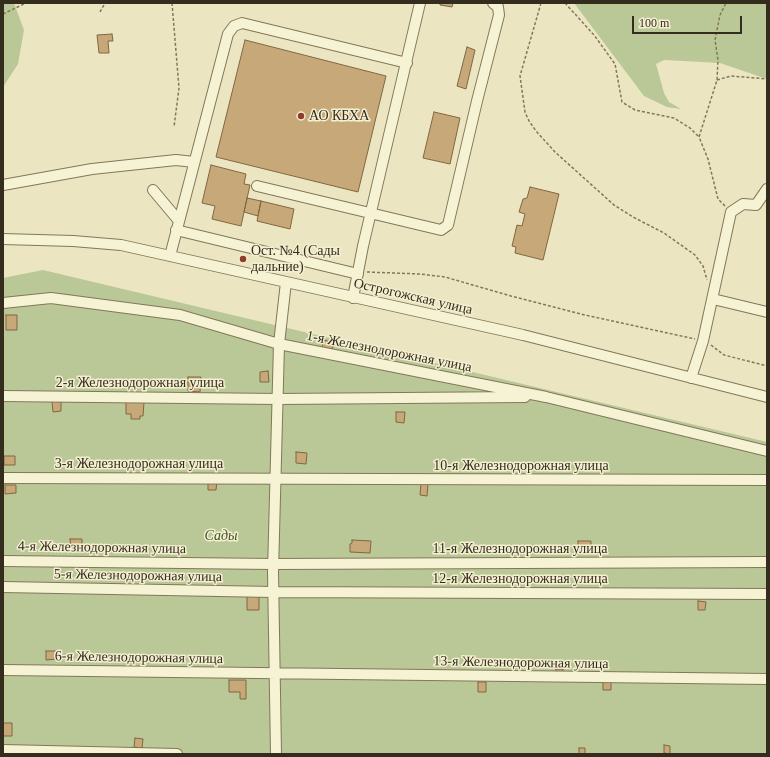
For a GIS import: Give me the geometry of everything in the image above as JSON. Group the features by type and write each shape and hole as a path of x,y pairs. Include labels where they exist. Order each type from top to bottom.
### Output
{"street":[{"path":"353,298 371,213 420,3"},
{"path":"257,186 441,230 448,226 499,15 498,8 493,3"},
{"path":"170,256 228,34 234,26 242,23 407,63"},
{"path":"3,185 108,168 176,160 194,162"},
{"path":"691,378 713,299 731,212 743,204 756,205 767,189"},
{"path":"153,190 178,226 358,274"},
{"name":"Острогожская улица","path":"3,238 121,245 523,336 767,397"},
{"path":"276,754 273,564 279,344 286,282"},
{"name":"1-я Железнодорожная улица","path":"3,303 50,298 180,315 279,344 546,397 767,451"},
{"path":"713,299 767,312"},
{"name":"2-я Железнодорожная улица","path":"3,396 278,399 546,397"},
{"name":"3-я Железнодорожная улица","path":"3,478 275,479"},
{"name":"10-я Железнодорожная улица","path":"275,479 767,480"},
{"name":"4-я Железнодорожная улица","path":"3,561 273,564"},
{"name":"11-я Железнодорожная улица","path":"273,564 767,562"},
{"name":"5-я Железнодорожная улица","path":"3,587 273,592"},
{"name":"12-я Железнодорожная улица","path":"273,592 767,594"},
{"name":"6-я Железнодорожная улица","path":"3,670 275,674"},
{"name":"13-я Железнодорожная улица","path":"275,674 767,679"},
{"path":"3,750 177,754"}],"path":[{"path":"3,14 26,3"},
{"path":"100,12 105,3"},
{"path":"172,3 179,88 174,127"},
{"path":"541,3 520,76 525,112 529,121 536,131 556,152 614,205 664,233 695,255 702,266 713,299"},
{"path":"564,3 594,35 615,64 622,102 635,110 674,118 690,128 699,137 708,159 718,199 731,212"},
{"path":"699,137 717,80 718,60 715,40 720,14 726,3"},
{"path":"717,80 731,76 767,79"},
{"path":"358,274 367,272 420,274 445,277 511,296 703,338 724,355 767,366"}],"green space":[{"path":"3,3 14,3 24,30 18,64 3,87"},
{"path":"574,3 767,3 767,79 720,63 664,60 656,64 664,93 669,102 681,109 667,107 644,96"},
{"name":"Сады","path":"43,270 767,442 767,754 3,754 3,278"}],"building":[{"path":"440,3 453,3 452,7 440,5"},
{"path":"112,34 113,41 108,41 109,53 99,53 97,35"},
{"name":"АО КБХА","path":"245,40 386,76 358,192 216,157"},
{"path":"467,47 475,50 466,89 457,86"},
{"path":"434,112 460,118 450,164 423,158"},
{"path":"211,165 246,174 244,184 250,185 241,226 212,219 215,206 202,203"},
{"path":"530,187 559,194 543,260 515,253 516,247 512,246 517,225 522,226 525,214 519,212 523,199 527,198"},
{"path":"247,198 261,201 258,216 244,212"},
{"path":"261,201 294,209 290,229 257,221"},
{"path":"6,315 17,315 17,330 6,330"},
{"path":"324,340 334,343 332,350 322,347"},
{"path":"268,371 269,382 260,382 260,372"},
{"path":"188,377 201,377 200,392 188,391"},
{"path":"61,400 61,411 53,412 52,401"},
{"path":"126,402 144,402 143,416 140,416 140,419 131,419 131,414 126,414"},
{"path":"396,412 405,412 404,423 396,422"},
{"path":"296,452 307,453 306,464 296,463"},
{"path":"4,456 15,456 15,465 4,465"},
{"path":"208,481 217,481 216,490 208,490"},
{"path":"421,483 428,484 427,496 420,495"},
{"path":"5,485 16,485 16,493 5,494"},
{"path":"70,539 82,539 82,548 71,548"},
{"path":"352,540 371,541 370,553 350,552 350,544 352,543"},
{"path":"578,541 591,541 591,547 578,548"},
{"path":"247,595 259,595 259,610 247,610"},
{"path":"698,601 706,602 705,610 698,610"},
{"path":"46,651 57,651 57,659 46,660"},
{"path":"556,669 563,669 563,675 556,674"},
{"path":"229,680 246,680 246,699 240,699 240,692 229,692"},
{"path":"603,681 611,681 611,690 603,690"},
{"path":"478,682 486,682 486,692 478,692"},
{"path":"3,723 12,723 12,736 3,736"},
{"path":"135,738 143,739 142,748 134,747"},
{"path":"664,745 670,746 670,754 664,753"},
{"path":"579,748 585,748 585,754 579,754"}],"place":[{"name":"АО КБХА","path":"301,116"},
{"name":"Ост. №4 (Сады дальние)","path":"243,259"}]}
